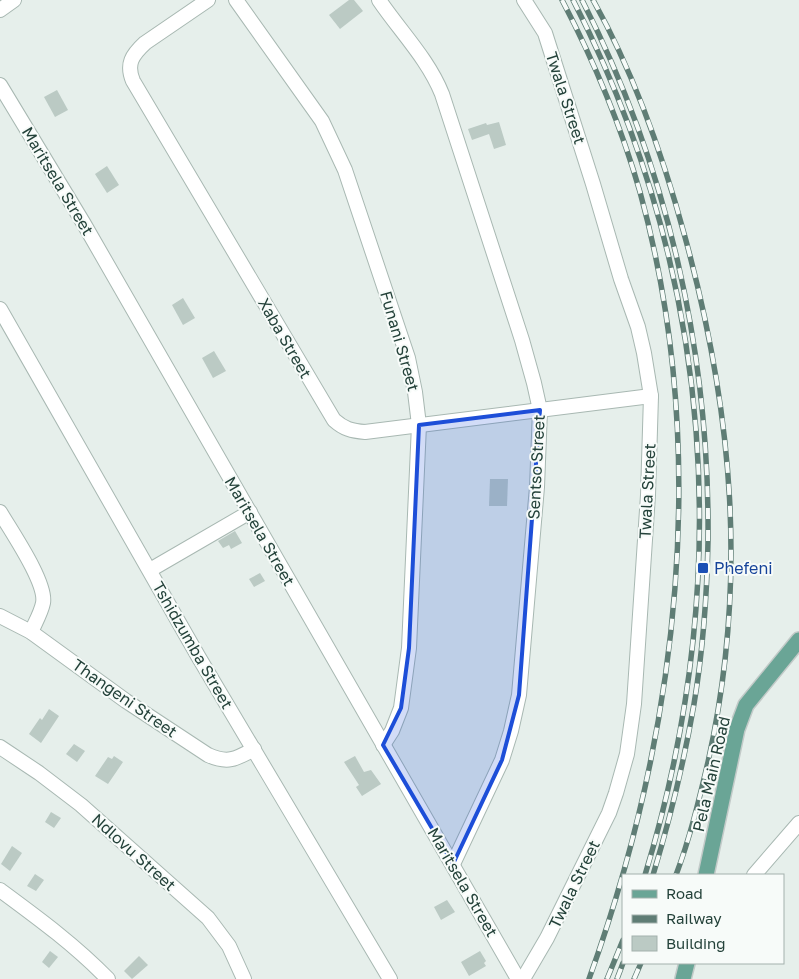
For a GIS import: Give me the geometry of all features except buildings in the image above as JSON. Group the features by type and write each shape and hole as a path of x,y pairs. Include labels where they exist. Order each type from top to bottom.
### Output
{"main road":[{"name":"Pela Main Road","path":"706,874 737,729 746,705 799,640"},
{"path":"683,979 687,964"}],"street":[{"path":"0,10 14,0"},
{"name":"Xaba Street","path":"208,0 136,51 131,61 130,72 133,81 334,420 343,428 365,432 651,396"},
{"name":"Funani Street","path":"236,0 322,121 345,170 408,358 415,392 419,425 409,648 401,708 392,730 383,745"},
{"name":"Sentso Street","path":"379,0 428,67 436,79 442,94 524,349 540,410 537,487 519,695 502,760 453,864"},
{"name":"Twala Street","path":"523,979 547,938 609,813 626,754 634,704 648,495 651,396 646,360 638,327 621,279 551,52 541,25 524,0"},
{"name":"Maritsela Street","path":"0,85 84,224 518,979"},
{"name":"Tshidzumba Street","path":"0,309 198,656 390,979"},
{"path":"0,512 36,574 43,593 43,603 31,632"},
{"path":"150,570 250,512"},
{"name":"Thangeni Street","path":"0,616 31,632 126,701 208,755 219,760 229,760 254,749"},
{"name":"Ndlovu Street","path":"0,747 39,773 81,805 208,918 229,946 244,979"},
{"path":"755,874 799,823"},
{"path":"0,890 69,942 108,979"}],"highlighted area":[{"path":"540,410 519,695 502,760 453,864 383,745 401,708 409,648 419,425"}],"railway":[{"path":"562,0 606,94 640,192 662,290 675,389 679,489 675,589 663,689 645,787 623,874"},
{"path":"573,0 621,105 657,212 682,320 696,430 699,541 692,652 674,764 645,874"},
{"path":"582,0 612,64 638,129 660,195 678,263 692,332 701,401 707,471 708,541 706,602 697,684 686,747 671,812 653,874"},
{"path":"593,0 622,56 646,115 667,176 685,237 701,303 724,433 731,563 728,629 720,695 708,762 698,805 676,874"},
{"path":"589,979 622,876"},
{"path":"607,979 622,942"},
{"path":"617,979 623,964"},
{"path":"634,979 641,964"}],"place":[{"name":"Phefeni","path":"703,568"}]}
